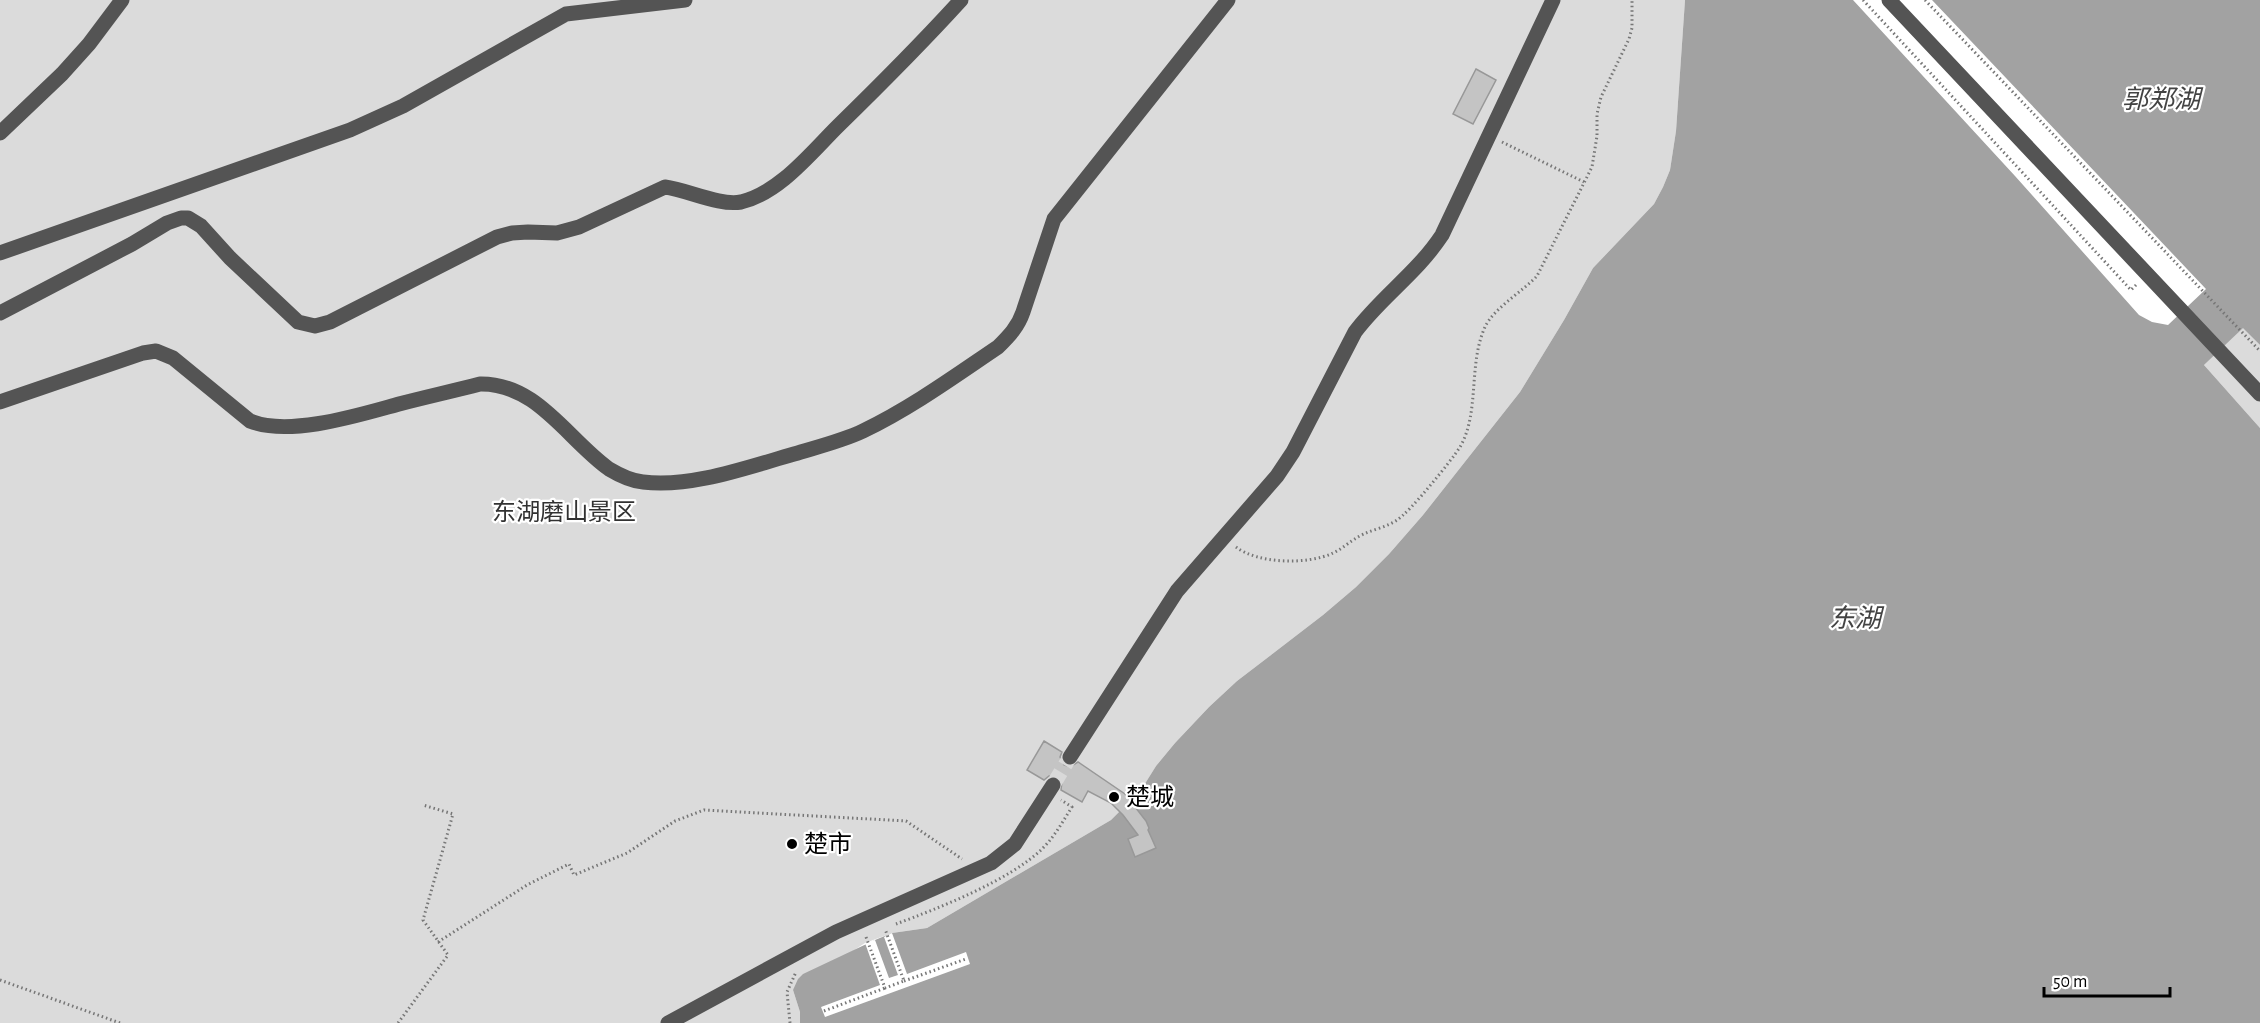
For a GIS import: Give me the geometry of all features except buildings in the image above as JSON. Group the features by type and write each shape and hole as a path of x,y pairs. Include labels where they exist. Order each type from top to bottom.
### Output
{"street":[{"path":"0,133 62,74 89,44 122,0"},
{"path":"0,253 350,130 431,91 566,14 685,0"},
{"path":"0,313 132,244 167,223 181,218 194,220 201,226 230,258 298,322 315,326 330,322 497,237 528,232 557,233 579,227 665,187 680,189 723,202 738,202 754,197 770,189 812,152 904,62 961,0"},
{"path":"0,402 143,353 156,351 173,358 250,422 263,427 319,424 353,418 480,384 495,383 510,388 540,406 610,469 635,481 674,482 722,474 862,432 911,405 998,347 1010,336 1019,324 1054,219 1228,0"},
{"path":"1070,757 1177,591 1277,476 1293,452 1354,332 1422,264 1442,235 1553,0"},
{"path":"1889,0 2260,394"},
{"path":"668,1023 836,932 978,870 1015,844 1053,785"}],"path":[{"path":"1223,537 1245,553 1263,559 1294,561 1332,554 1356,538 1403,516 1460,448 1470,416 1476,360 1486,326 1537,276 1593,160 1597,114 1601,97 1629,39 1632,28 1632,0"},
{"path":"1863,0 2131,290 2147,275"},
{"path":"1925,0 2260,351"},
{"path":"1488,135 1584,182"},
{"path":"398,1023 448,955 423,920 453,814 423,805"},
{"path":"438,942 527,885 569,864 574,875 627,853 675,821 704,810 906,821 978,870"},
{"path":"885,929 904,981"},
{"path":"866,937 885,988"},
{"path":"824,1011 966,959"},
{"path":"0,980 120,1023"}],"green space":[{"name":"东湖磨山景区","path":"0,0 1685,0 1676,131 1670,170 1663,187 1654,204 1593,268 1520,392 1423,515 1356,587 1237,681 1209,707 1156,766 1141,790 1111,820 927,928 892,933 865,943 793,990 800,1012 800,1023 0,1023"},
{"path":"2243,327 2260,345 2260,428 2204,365"}],"water":[{"name":"东湖","path":"1685,0 1853,0 2139,315 2152,322 2168,325 2206,289 1932,0 2260,0 2260,345 2243,328 2204,365 2260,428 2260,1023 800,1023 800,1012 793,990 803,974 892,933 927,928 1111,820 1141,790 1156,766 1209,707 1237,681 1356,587 1423,515 1520,392 1593,268 1654,204 1663,187 1670,170 1676,131"}],"pier":[{"path":"892,933 907,974 966,952 970,964 825,1017 821,1007 880,985 865,943 875,940 889,978 898,975 884,937"}],"tunnel":[{"path":"1053,785 1070,757"}],"place":[{"name":"楚城","path":"1114,797"},
{"name":"楚市","path":"792,844"}],"water label":[{"name":"郭郑湖","path":"2161,99"}]}
